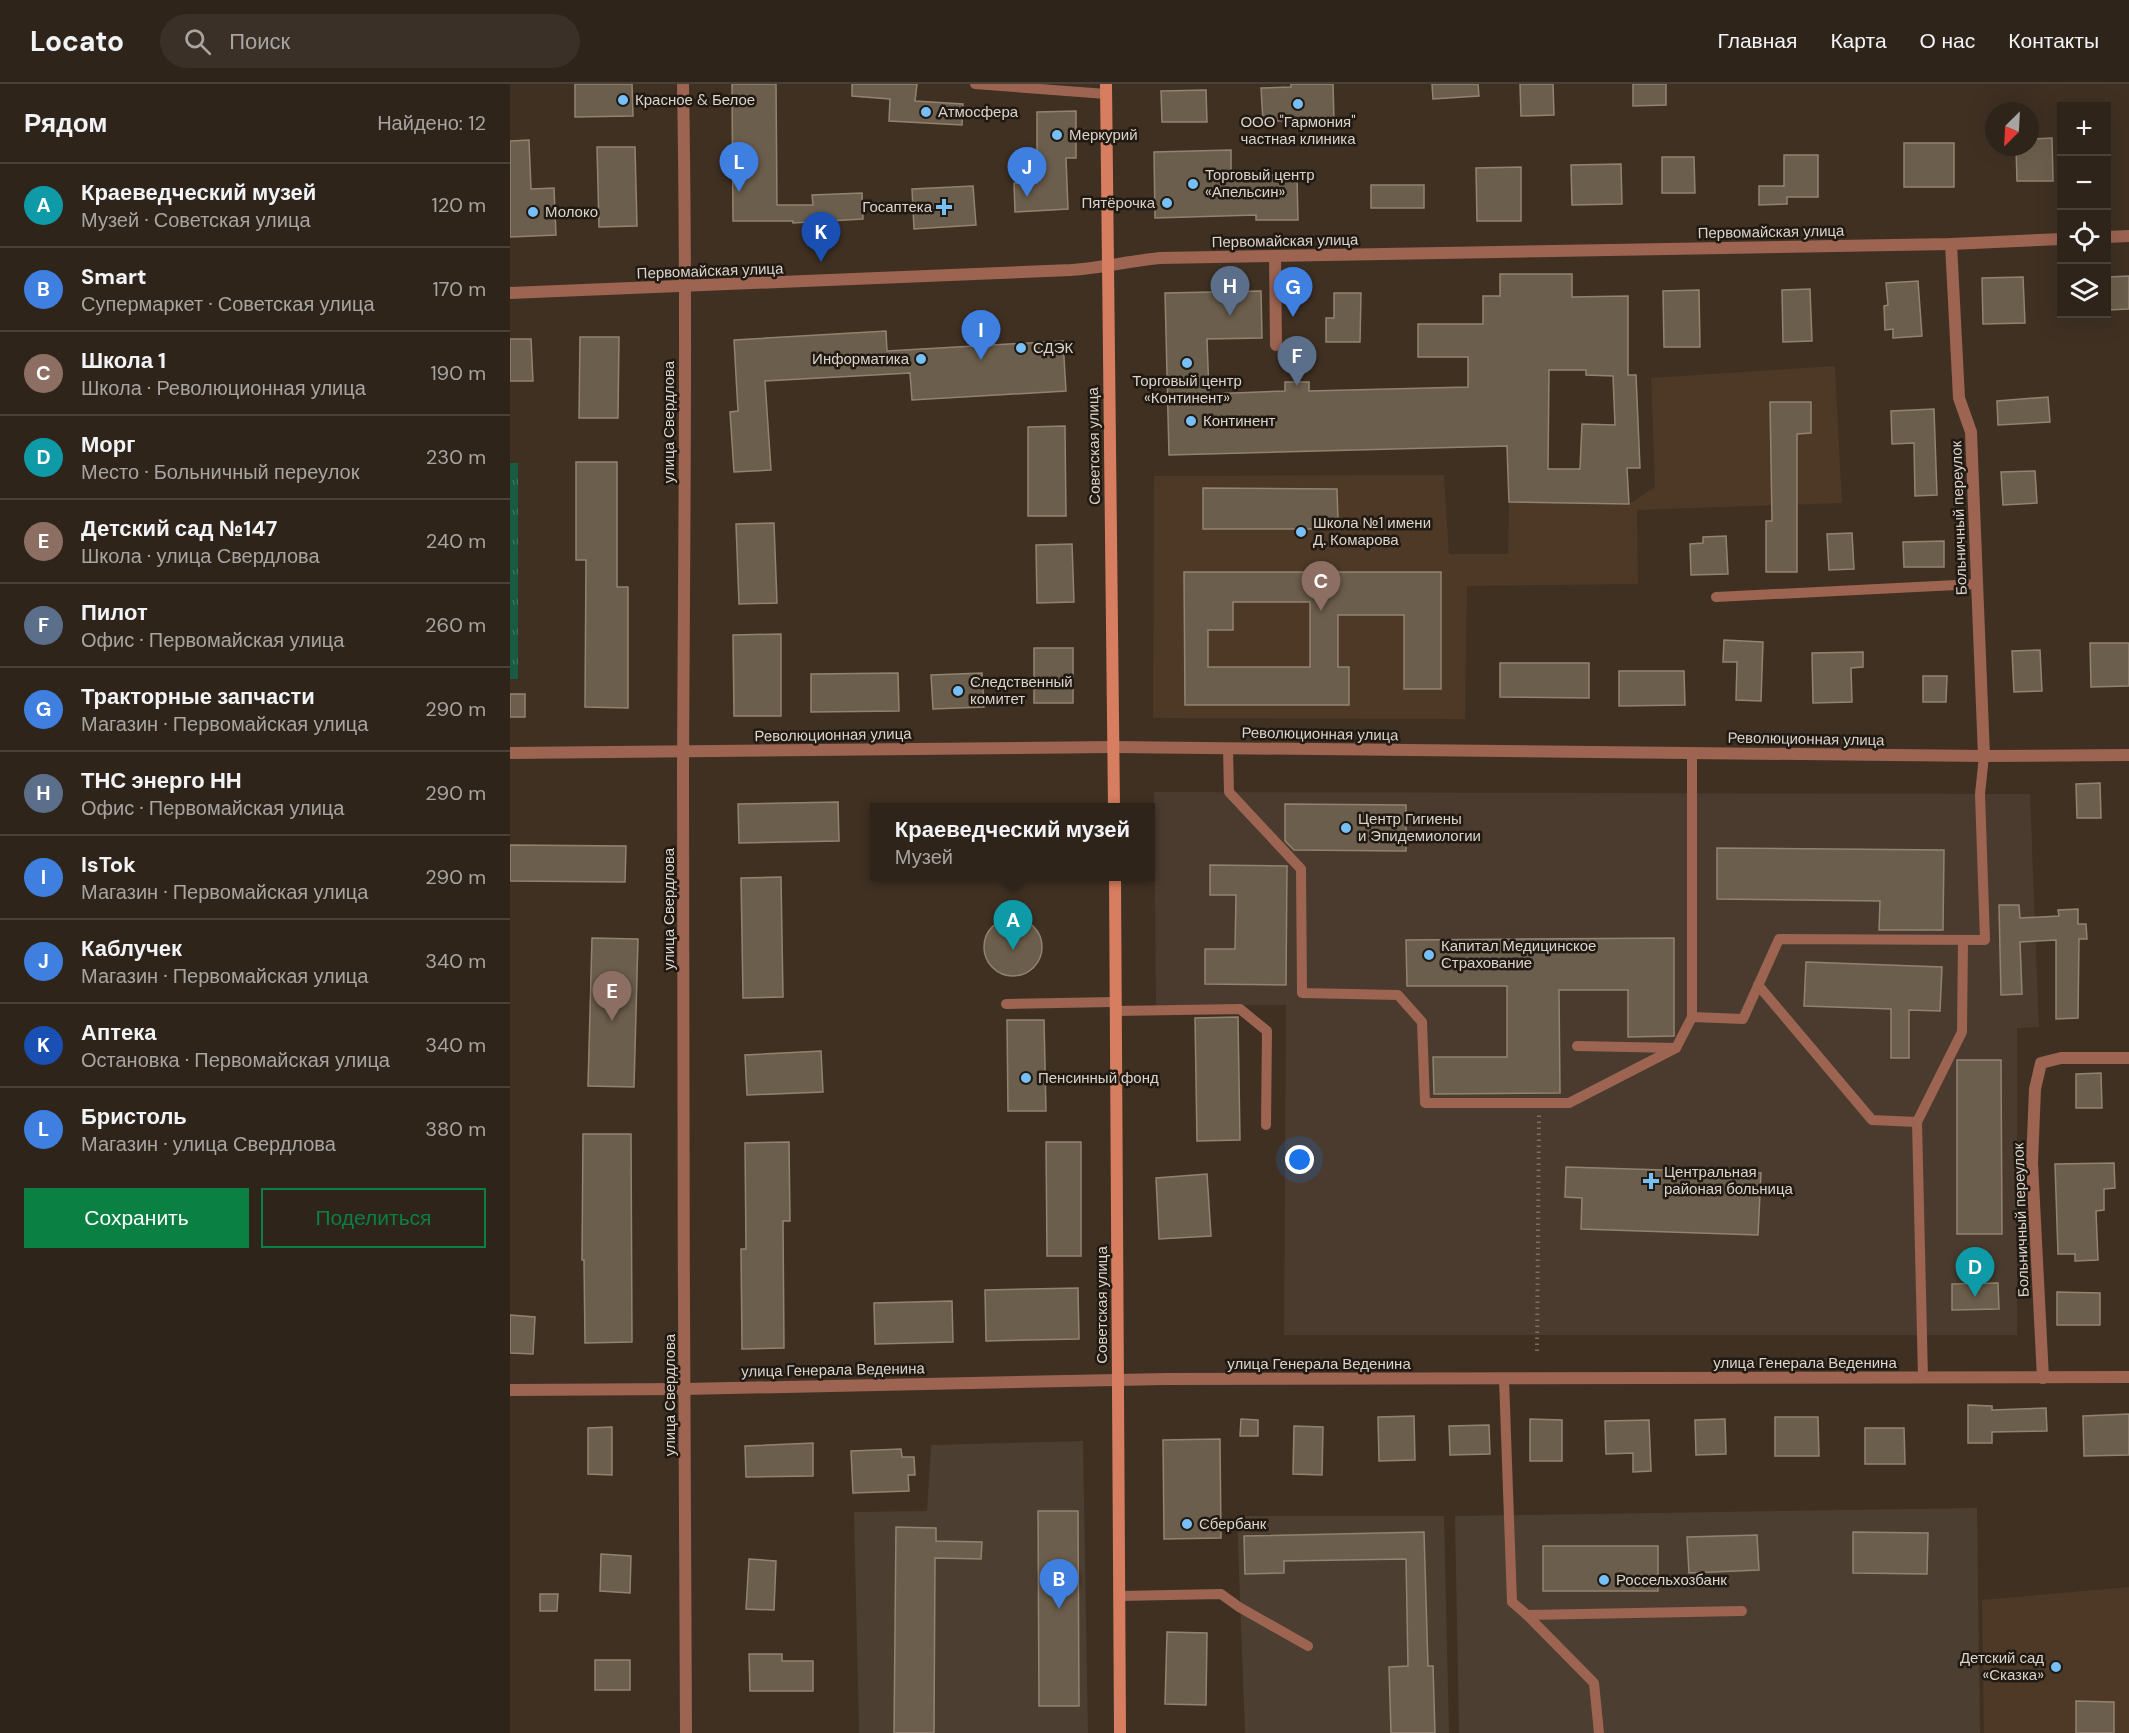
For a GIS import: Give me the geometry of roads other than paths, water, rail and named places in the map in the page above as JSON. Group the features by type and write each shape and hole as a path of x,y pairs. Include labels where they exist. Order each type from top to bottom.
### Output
{"street":[{"name":"улица Свердлова","path":"683,84 686,1733"},
{"name":"Советская улица","path":"1106,89 1114,803"},
{"path":"2111,237 2129,236"},
{"name":"Первомайская улица","path":"510,293 684,288 1060,271 1107,267 1160,258 1951,244 2057,239"},
{"name":"Больничный переулок","path":"1951,244 1959,398 1971,432 1984,756"},
{"path":"1275,256 1276,345"},
{"name":"Революционная улица","path":"510,753 1114,747 1984,756 2129,755"},
{"name":"Советская улица","path":"1114,881 1120,1733"},
{"name":"Больничный переулок","path":"2043,1378 2032,1163 2035,1089 2041,1063 2061,1058 2129,1058"},
{"name":"улица Генерала Веденина","path":"510,1390 684,1389 1118,1380 2129,1377"}],"lane":[{"path":"975,84 1106,89"},
{"path":"1716,597 1976,584"},
{"path":"1228,748 1229,792 1301,869 1302,993 1398,995 1422,1022 1425,1103 1569,1102 1676,1048 1692,1017 1692,753"},
{"path":"1692,1017 1743,1019 1779,939 1985,940 1980,794 1984,756"},
{"path":"1923,1378 1917,1122 1962,1032 1963,940"},
{"path":"1758,985 1872,1120 1917,1122"},
{"path":"1006,1004 1240,1009 1267,1031 1266,1125"},
{"path":"1577,1046 1676,1048"},
{"path":"1504,1379 1512,1602 1594,1683 1599,1733"},
{"path":"1119,1596 1221,1594 1239,1607 1308,1646"},
{"path":"1527,1615 1742,1611"}],"place":[{"name":"Красное & Белое","path":"623,100"},
{"name":"ООО \"Гармония\" частная клиника","path":"1298,104"},
{"name":"Атмосфера","path":"926,112"},
{"name":"Меркурий","path":"1057,135"},
{"name":"Торговый центр «Апельсин»","path":"1193,184"},
{"name":"Бристоль","path":"739,192"},
{"name":"Каблучек","path":"1027,197"},
{"name":"Пятёрочка","path":"1167,203"},
{"name":"Госаптека","path":"944,207"},
{"name":"Молоко","path":"533,212"},
{"name":"Аптека","path":"821,262"},
{"name":"ТНС энерго НН","path":"1230,316"},
{"name":"Тракторные запчасти","path":"1293,317"},
{"name":"СДЭК","path":"1021,348"},
{"name":"Информатика","path":"921,359"},
{"name":"IsTok","path":"981,360"},
{"name":"Торговый центр «Континент»","path":"1187,363"},
{"name":"Пилот","path":"1297,386"},
{"name":"Континент","path":"1191,421"},
{"name":"Школа №1 имени Д. Комарова","path":"1301,532"},
{"name":"Школа 1","path":"1321,611"},
{"name":"Следственный комитет","path":"958,691"},
{"name":"Центр Гигиены и Эпидемиологии","path":"1346,828"},
{"name":"Краеведческий музей","path":"1013,950"},
{"name":"Капитал Медицинское Страхование","path":"1429,955"},
{"name":"Детский сад №147","path":"612,1021"},
{"name":"Пенсинный фонд","path":"1026,1078"},
{"name":"Центральная районая больница","path":"1651,1181"},
{"name":"Морг","path":"1975,1297"},
{"name":"Сбербанк","path":"1187,1524"},
{"name":"Россельхозбанк","path":"1604,1580"},
{"name":"Smart","path":"1059,1609"},
{"name":"Детский сад «Сказка»","path":"2056,1667"}]}
